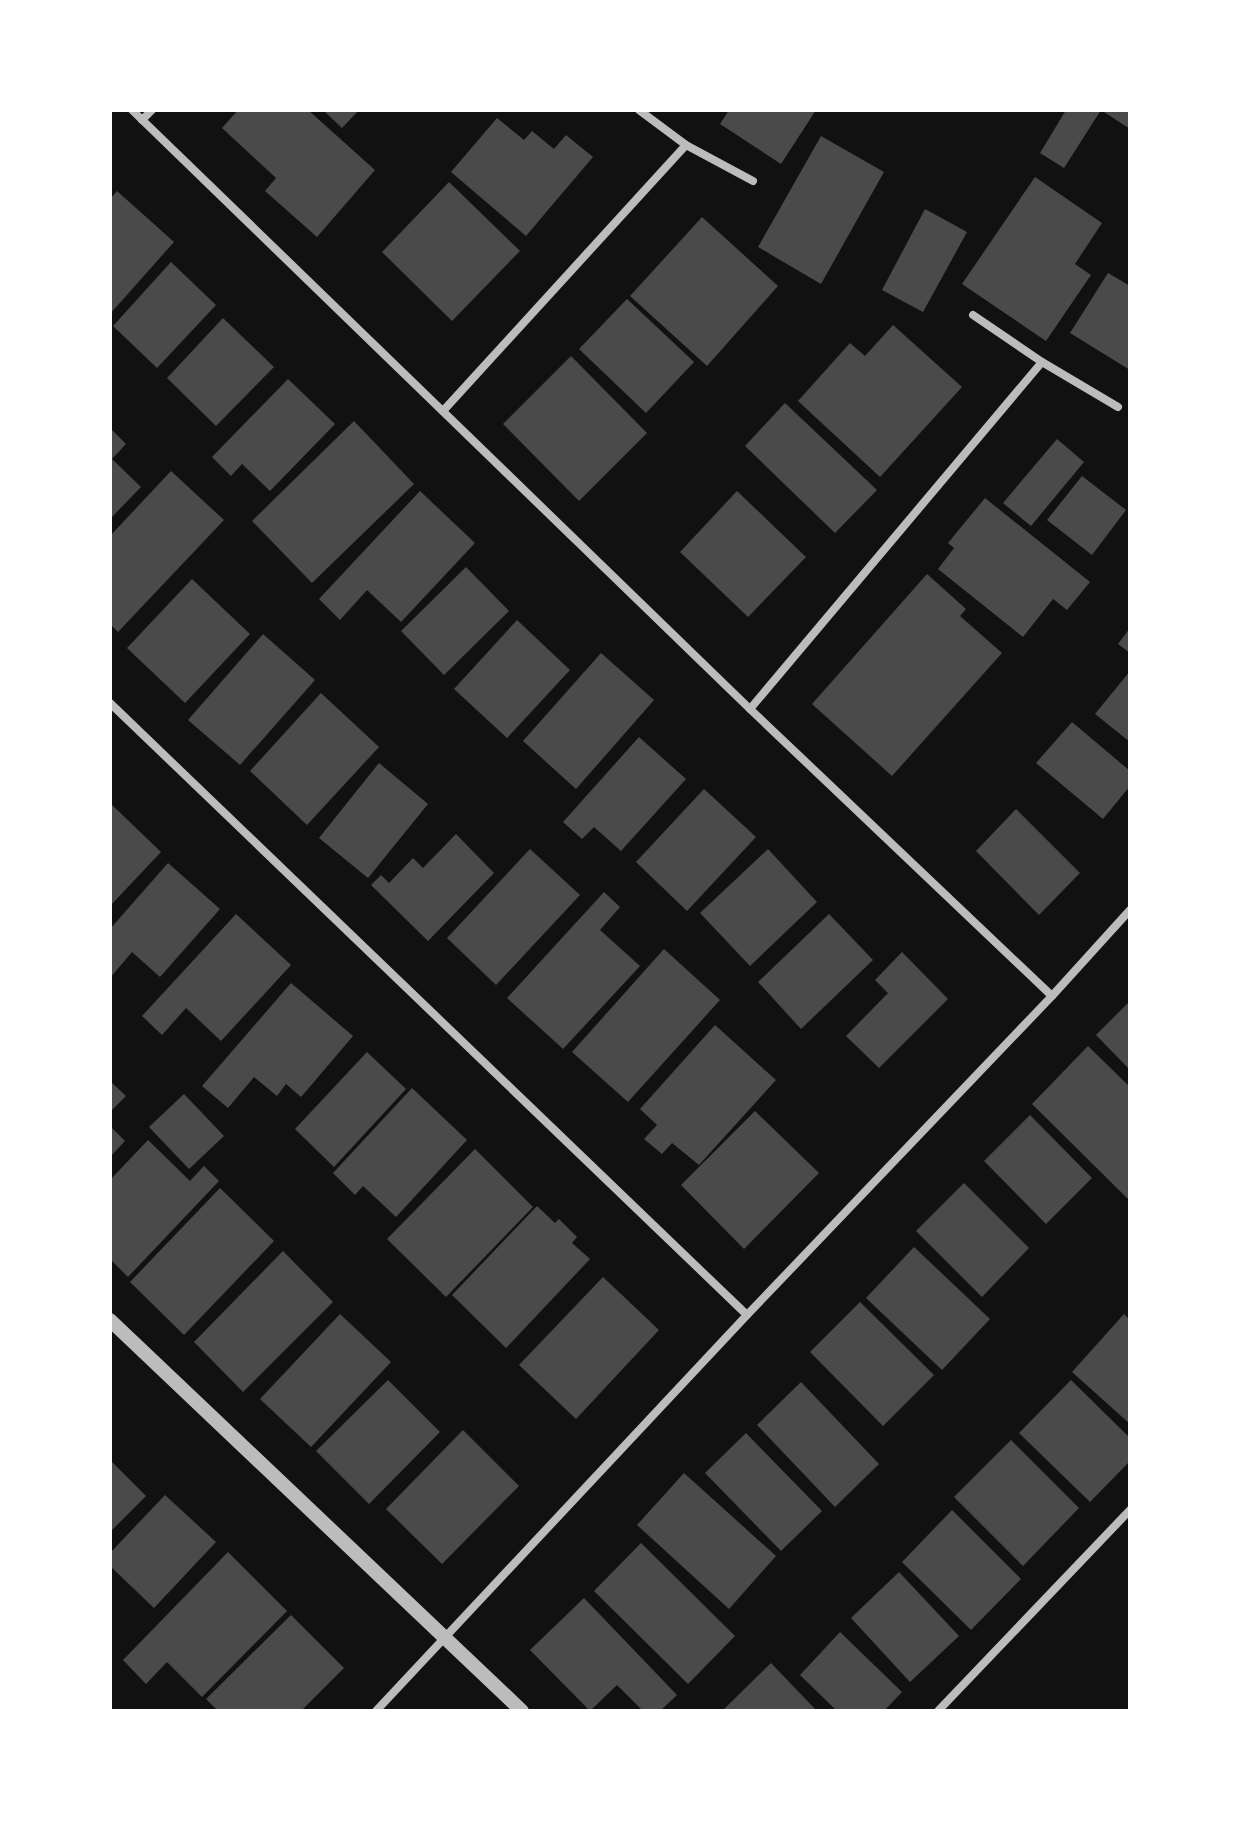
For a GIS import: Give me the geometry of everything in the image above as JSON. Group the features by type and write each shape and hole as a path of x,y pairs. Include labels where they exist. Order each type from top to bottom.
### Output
{"street":[{"path":"132,110 750,709 1052,996"},
{"path":"142,120 152,110"},
{"path":"639,110 686,145 753,181"},
{"path":"443,411 686,145"},
{"path":"973,315 1042,362 1118,407"},
{"path":"750,709 1042,362"},
{"path":"110,703 747,1315"},
{"path":"376,1711 1130,910"},
{"path":"110,1320 522,1711"},
{"path":"938,1711 1130,1510"}],"building":[{"path":"238,110 308,110 375,170 317,237 265,191 276,178 222,128"},
{"path":"323,110 359,110 342,128"},
{"path":"729,110 816,110 781,164 720,124"},
{"path":"1066,110 1101,110 1064,168 1040,153"},
{"path":"1101,110 1130,110 1130,129"},
{"path":"497,118 524,140 532,131 554,149 566,135 593,157 526,236 451,172"},
{"path":"821,136 884,172 821,284 758,247"},
{"path":"1035,177 1102,223 1075,264 1091,275 1046,341 962,284"},
{"path":"449,182 520,251 452,321 382,252"},
{"path":"117,191 174,242 110,314 110,199"},
{"path":"925,209 967,232 923,312 882,290"},
{"path":"702,217 778,286 707,366 630,296"},
{"path":"171,262 216,305 157,368 113,326"},
{"path":"1108,273 1130,286 1130,370 1070,333"},
{"path":"627,299 694,362 646,413 579,349"},
{"path":"223,318 274,367 216,426 167,378"},
{"path":"893,325 962,387 880,477 798,401 850,343 865,356"},
{"path":"571,356 647,433 579,501 503,424"},
{"path":"288,379 335,424 270,491 242,464 231,476 212,457"},
{"path":"785,403 877,490 835,533 745,446"},
{"path":"354,421 414,484 312,583 252,521"},
{"path":"110,428 126,444 112,459 141,487 110,519"},
{"path":"1057,439 1084,462 1031,526 1003,503"},
{"path":"171,471 224,520 118,632 110,624 110,536"},
{"path":"1082,476 1126,510 1092,555 1047,520"},
{"path":"420,491 475,543 401,622 367,590 340,620 319,599"},
{"path":"737,491 806,557 748,617 680,552"},
{"path":"985,498 1090,582 1067,610 1053,599 1023,637 938,569 954,548 948,543"},
{"path":"466,567 509,611 444,675 401,631"},
{"path":"927,574 966,609 960,616 1002,653 892,776 812,704"},
{"path":"192,579 250,634 185,703 127,648"},
{"path":"517,620 570,670 507,738 454,689"},
{"path":"1130,628 1130,653 1118,644"},
{"path":"263,634 315,680 240,765 188,720"},
{"path":"601,653 654,700 576,789 523,741"},
{"path":"1130,671 1130,742 1095,714"},
{"path":"321,693 379,747 307,825 250,771"},
{"path":"1072,722 1130,771 1130,786 1103,819 1036,763"},
{"path":"639,737 686,779 621,851 594,827 582,839 563,822"},
{"path":"379,763 428,804 368,878 319,838"},
{"path":"704,789 756,837 687,911 636,862"},
{"path":"110,803 161,852 110,906"},
{"path":"1016,809 1080,873 1039,915 976,851"},
{"path":"456,834 494,873 428,941 371,885 381,875 389,883 413,858 423,868"},
{"path":"530,849 580,895 496,985 447,938"},
{"path":"768,849 817,902 750,966 700,913"},
{"path":"168,863 220,909 160,977 132,952 110,978 110,929"},
{"path":"604,892 620,907 600,930 640,966 563,1049 507,998"},
{"path":"236,914 291,965 221,1041 186,1008 162,1035 142,1016"},
{"path":"829,914 873,960 801,1029 758,982"},
{"path":"664,949 720,1000 628,1102 572,1052"},
{"path":"902,952 948,999 879,1068 846,1036 888,993 875,980"},
{"path":"291,983 353,1036 301,1097 286,1084 277,1096 254,1077 228,1108 202,1086"},
{"path":"1130,1001 1130,1070 1096,1035"},
{"path":"715,1025 776,1080 699,1165 672,1143 662,1154 644,1139 657,1125 640,1109"},
{"path":"1088,1046 1130,1087 1130,1201 1032,1104"},
{"path":"367,1052 406,1089 334,1167 295,1129"},
{"path":"110,1081 126,1096 110,1112"},
{"path":"412,1088 467,1140 396,1217 363,1186 355,1195 333,1173"},
{"path":"184,1094 224,1136 189,1169 149,1127"},
{"path":"755,1111 819,1173 744,1249 681,1185"},
{"path":"1030,1115 1092,1178 1046,1224 984,1161"},
{"path":"110,1126 125,1141 110,1157"},
{"path":"148,1140 190,1181 204,1166 219,1181 128,1277 110,1259 110,1180"},
{"path":"475,1149 533,1207 446,1297 387,1239"},
{"path":"964,1183 1029,1248 982,1297 916,1231"},
{"path":"220,1188 274,1241 184,1335 130,1282"},
{"path":"537,1206 555,1223 559,1219 577,1237 572,1243 590,1259 506,1348 452,1295"},
{"path":"914,1247 990,1319 942,1370 866,1298"},
{"path":"283,1251 333,1302 243,1392 194,1342"},
{"path":"603,1277 659,1330 576,1419 519,1365"},
{"path":"860,1302 934,1375 883,1426 810,1352"},
{"path":"340,1314 391,1362 311,1447 260,1399"},
{"path":"1124,1314 1130,1320 1130,1424 1072,1372"},
{"path":"388,1380 440,1432 369,1504 316,1451"},
{"path":"1071,1380 1130,1438 1130,1461 1090,1502 1019,1433"},
{"path":"801,1382 879,1464 835,1507 757,1425"},
{"path":"463,1430 519,1486 442,1564 386,1509"},
{"path":"746,1433 822,1511 781,1551 705,1473"},
{"path":"1011,1440 1079,1508 1023,1566 954,1497"},
{"path":"110,1460 146,1496 110,1532"},
{"path":"684,1473 776,1556 729,1609 637,1525"},
{"path":"165,1495 216,1542 154,1608 110,1566 110,1553"},
{"path":"952,1510 1021,1579 971,1630 902,1562"},
{"path":"641,1543 735,1636 688,1684 594,1591"},
{"path":"228,1552 287,1611 202,1697 167,1662 146,1684 123,1660"},
{"path":"899,1572 959,1636 910,1682 851,1618"},
{"path":"584,1598 677,1695 660,1711 643,1711 617,1685 590,1711 530,1650"},
{"path":"291,1615 344,1668 301,1711 218,1711 206,1699"},
{"path":"840,1632 902,1692 884,1711 837,1711 800,1675"},
{"path":"771,1663 817,1711 722,1711"}]}
